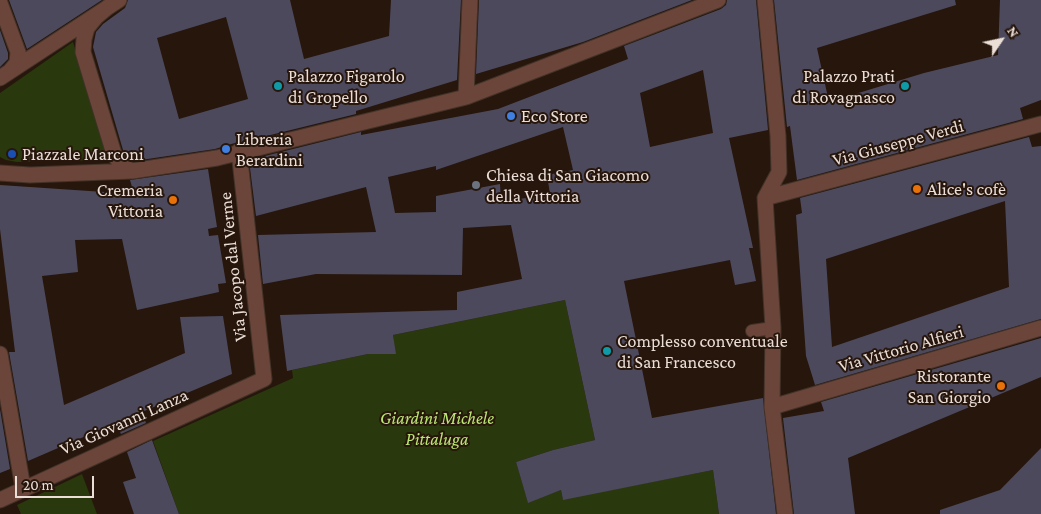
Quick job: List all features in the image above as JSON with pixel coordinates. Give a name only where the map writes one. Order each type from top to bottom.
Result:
[{"type":"street","points":[[466,97],[470,0]]},
{"type":"street","points":[[3,173],[30,175],[132,171],[217,158],[239,151],[466,97],[718,0]]},
{"type":"street","points":[[765,0],[778,136],[779,172],[765,198],[773,328],[772,407],[784,514]]},
{"type":"street","points":[[0,3],[18,49],[19,57],[15,67],[0,78]]},
{"type":"street","points":[[0,78],[114,3]]},
{"type":"street","points":[[114,3],[96,17],[87,28],[83,52],[114,154],[122,166],[132,171]]},
{"type":"street","name":"Via Giuseppe Verdi","points":[[765,198],[1041,124]]},
{"type":"street","name":"Via Jacopo dal Verme","points":[[239,151],[264,379]]},
{"type":"street","name":"Via Vittorio Alfieri","points":[[772,407],[1041,328]]},
{"type":"street","points":[[0,354],[23,488]]},
{"type":"street","name":"Via Giovanni Lanza","points":[[0,500],[264,379]]},
{"type":"lane","points":[[752,331],[773,328]]},
{"type":"green space","points":[[73,42],[109,160],[17,162],[0,157],[0,93]]},
{"type":"green space","name":"Giardini Michele Pittaluga","points":[[565,300],[595,440],[553,450],[516,462],[528,502],[561,490],[563,499],[713,470],[719,514],[179,514],[153,441],[293,378],[292,370],[368,354],[395,354],[393,335]]},
{"type":"green space","points":[[82,474],[97,514],[21,514],[17,505]]},
{"type":"building","points":[[9,0],[102,0],[27,49]]},
{"type":"building","points":[[128,0],[290,0],[304,59],[389,36],[391,0],[461,0],[457,80],[356,111],[356,114],[215,149],[134,161],[128,159],[123,150],[93,47],[96,32],[103,24],[125,8]],"holes":[[[226,17],[248,99],[179,119],[157,38]]]},
{"type":"building","points":[[479,0],[692,0],[583,42],[476,74]]},
{"type":"building","points":[[727,0],[756,0],[768,130],[729,138],[753,248],[749,248],[756,281],[735,285],[730,260],[624,281],[652,418],[763,398],[776,514],[719,514],[713,470],[563,500],[561,490],[528,503],[516,462],[553,450],[595,440],[565,300],[393,335],[396,354],[368,354],[287,371],[280,315],[457,310],[457,292],[522,279],[511,225],[463,228],[462,275],[316,274],[263,284],[258,235],[376,232],[366,187],[256,216],[249,160],[361,132],[361,135],[498,109],[628,59],[624,46],[721,9],[726,5]],"holes":[[[703,70],[713,133],[650,147],[640,93]],[[563,127],[573,170],[547,175],[550,194],[501,202],[500,184],[436,196],[436,212],[395,213],[388,177],[436,166],[436,170]]]},
{"type":"building","points":[[774,0],[955,0],[956,5],[817,48],[829,102],[924,73],[998,55],[1000,0],[1041,0],[1041,100],[1020,108],[1023,119],[797,180],[790,126],[787,127]]},
{"type":"building","points":[[0,30],[8,53],[8,59],[0,67]]},
{"type":"building","points":[[1029,137],[1032,147],[1041,146],[1041,319],[815,385],[806,356],[796,215],[802,213],[800,198]],"holes":[[[1005,201],[1009,287],[832,347],[826,259]]]},
{"type":"building","points":[[208,169],[217,227],[208,229],[209,236],[218,235],[226,283],[218,284],[219,292],[137,310],[122,239],[75,240],[78,272],[42,276],[64,405],[185,353],[180,317],[223,316],[232,374],[142,412],[146,423],[121,434],[116,423],[28,461],[9,352],[15,352],[0,229],[0,185],[134,194],[130,180]]},
{"type":"building","points":[[1041,338],[1041,377],[848,458],[855,514],[794,514],[783,418],[824,411],[821,402]]},
{"type":"building","points":[[0,409],[10,469],[0,473]]},
{"type":"building","points":[[152,440],[179,514],[134,514],[123,482],[136,478],[127,452]]},
{"type":"building","points":[[1041,448],[1041,514],[940,514],[940,510],[1000,490]]},
{"type":"place","name":"Palazzo Figarolo di Gropello","points":[[278,86]]},
{"type":"place","name":"Palazzo Prati di Rovagnasco","points":[[905,86]]},
{"type":"place","name":"Eco Store","points":[[511,116]]},
{"type":"place","name":"Libreria Berardini","points":[[226,149]]},
{"type":"place","name":"Piazzale Marconi","points":[[12,154]]},
{"type":"place","name":"Chiesa di San Giacomo della Vittoria","points":[[476,185]]},
{"type":"place","name":"Alice's cofè","points":[[917,189]]},
{"type":"place","name":"Cremeria Vittoria","points":[[173,200]]},
{"type":"place","name":"Complesso conventuale di San Francesco","points":[[607,351]]},
{"type":"place","name":"Ristorante San Giorgio","points":[[1001,386]]}]
